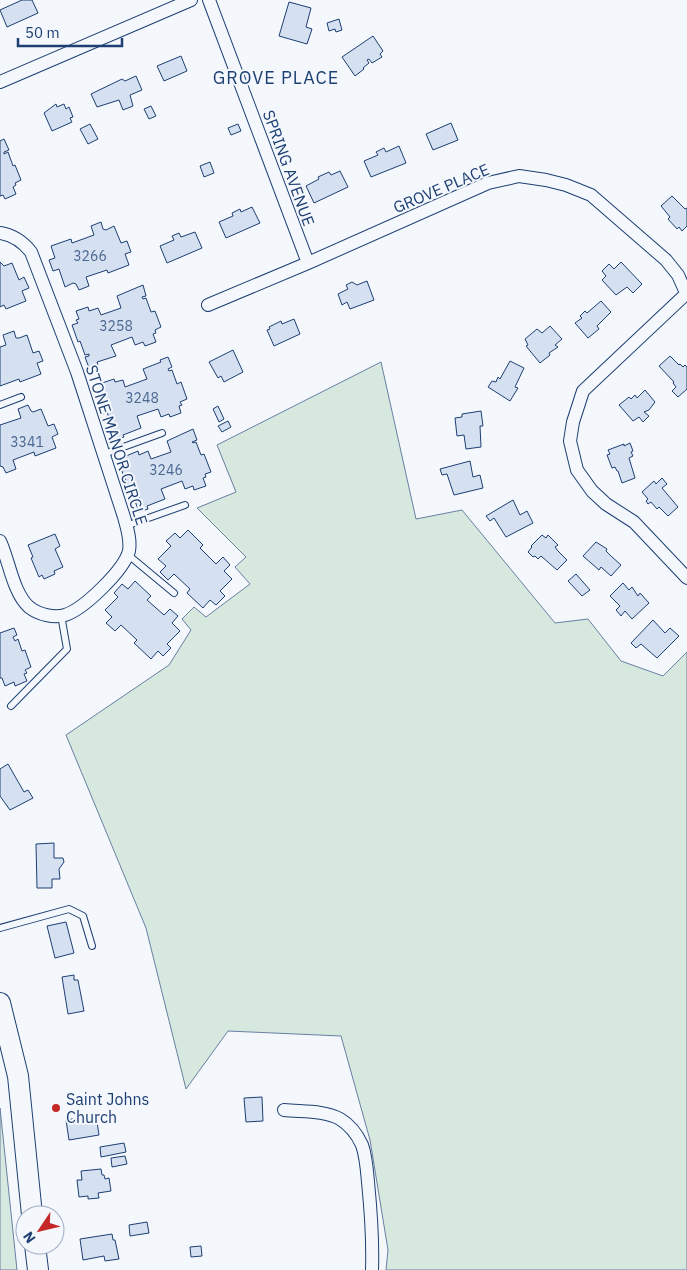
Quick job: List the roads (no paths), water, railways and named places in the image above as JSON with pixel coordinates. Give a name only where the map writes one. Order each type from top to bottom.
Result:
[{"type":"main road","points":[[0,1003],[18,1076],[31,1205]]},
{"type":"main road","points":[[36,1255],[38,1270]]},
{"type":"street","points":[[0,82],[192,0]]},
{"type":"street","name":"SPRING AVENUE","points":[[209,0],[308,264]]},
{"type":"street","name":"GROVE PLACE","points":[[208,305],[308,264],[488,183],[519,176],[566,185],[591,195],[666,260],[678,275],[687,294]]},
{"type":"street","name":"STONE MANOR CIRCLE","points":[[0,232],[15,237],[31,252],[77,372],[104,454],[129,539],[127,554]]},
{"type":"street","points":[[687,294],[583,391],[572,422],[570,441],[577,470],[592,491],[606,504],[634,522],[687,578]]},
{"type":"street","points":[[0,541],[20,595],[27,605],[41,614],[54,616],[76,610],[90,599],[114,575],[124,562],[127,554]]},
{"type":"street","points":[[284,1110],[326,1114],[338,1118],[349,1125],[357,1135],[363,1146],[368,1176],[373,1246],[372,1270]]},
{"type":"lane","points":[[0,405],[21,397]]},
{"type":"lane","points":[[104,454],[162,432]]},
{"type":"lane","points":[[126,526],[185,505]]},
{"type":"lane","points":[[127,554],[174,593]]},
{"type":"lane","points":[[11,706],[67,649],[61,615]]},
{"type":"lane","points":[[0,928],[69,909],[83,916],[92,946]]},
{"type":"place","name":"Saint Johns Church","points":[[56,1108]]},
{"type":"district","name":"GROVE PLACE","points":[[276,78]]}]
